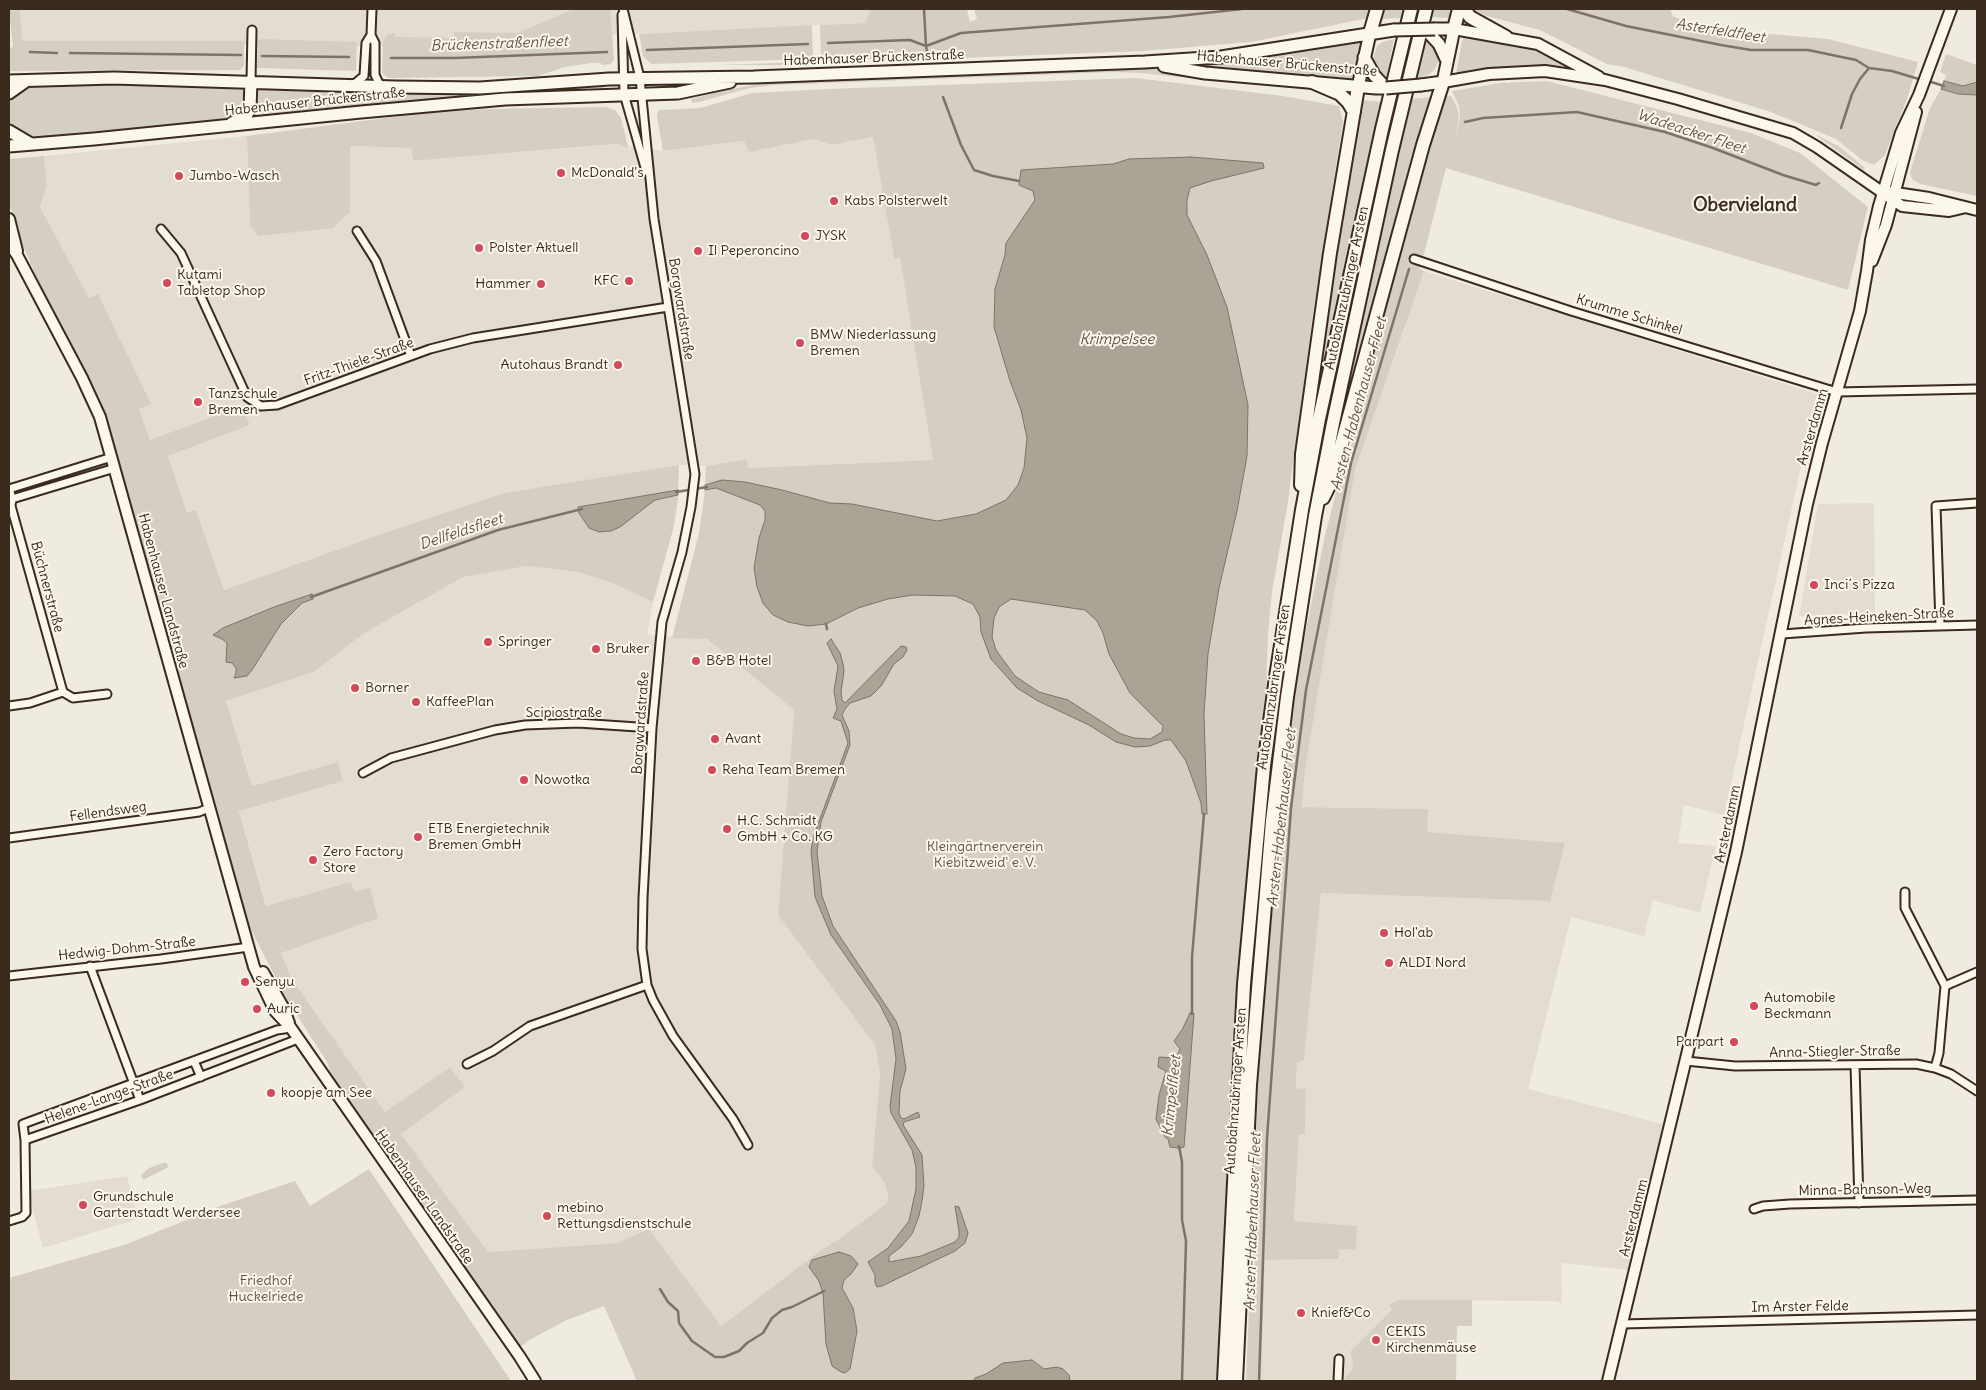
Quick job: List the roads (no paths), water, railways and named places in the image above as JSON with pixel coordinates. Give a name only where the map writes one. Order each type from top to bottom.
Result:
[{"type":"highway","points":[[1370,33],[1377,9]]},
{"type":"highway","name":"Autobahnzubringer Arsten","points":[[1224,1381],[1244,974],[1264,766],[1302,510],[1334,344],[1382,128],[1411,9]]},
{"type":"highway","name":"Autobahnzubringer Arsten","points":[[1236,1381],[1250,1085],[1272,821],[1287,697],[1315,516],[1352,332],[1392,150],[1426,9]]},
{"type":"highway","points":[[1454,29],[1459,9]]},
{"type":"highway","points":[[1464,9],[1470,17],[1506,37]]},
{"type":"highway","points":[[1306,82],[1333,88],[1345,98],[1354,112]]},
{"type":"highway","points":[[1315,516],[1331,482],[1443,82]]},
{"type":"highway","points":[[1302,510],[1302,454],[1330,253],[1358,87]]},
{"type":"main road","name":"Habenhauser Brückenstraße","points":[[9,81],[114,78],[251,81],[381,87],[480,88],[640,78],[754,77],[1145,62],[1221,57],[1394,30],[1431,31],[1454,29]]},
{"type":"main road","points":[[1443,82],[1454,29]]},
{"type":"main road","points":[[1431,31],[1440,44],[1447,61]]},
{"type":"main road","points":[[1358,87],[1370,33]]},
{"type":"main road","points":[[1364,57],[1380,85]]},
{"type":"main road","name":"Habenhauser Brückenstraße","points":[[1145,62],[1205,73],[1306,82]]},
{"type":"main road","name":"Habenhauser Brückenstraße","points":[[9,146],[94,140],[505,99],[678,93],[754,77]]},
{"type":"main road","points":[[9,93],[27,80]]},
{"type":"main road","points":[[229,126],[246,116],[250,110],[251,81]]},
{"type":"main road","name":"Habenhauser Brückenstraße","points":[[1333,88],[1421,85],[1443,82]]},
{"type":"main road","points":[[9,131],[31,144]]},
{"type":"street","points":[[372,9],[371,35],[375,44],[375,75],[381,87]]},
{"type":"street","points":[[622,9],[640,78],[641,94]]},
{"type":"street","points":[[622,9],[624,94]]},
{"type":"street","name":"Arsterdamm","points":[[1867,272],[1886,225],[1920,95],[1951,9]]},
{"type":"street","name":"Habenhauser Brückenstraße","points":[[1454,29],[1538,44],[1605,80]]},
{"type":"street","points":[[251,81],[252,30]]},
{"type":"street","points":[[353,86],[364,76],[366,43],[371,35]]},
{"type":"street","name":"Habenhauser Brückenstraße","points":[[1443,82],[1489,74],[1545,71],[1605,80],[1678,99],[1793,133],[1883,192],[1893,195],[1902,206],[1977,210]]},
{"type":"street","name":"Borgwardstraße","points":[[624,94],[652,190]]},
{"type":"street","name":"Borgwardstraße","points":[[641,94],[654,219],[694,476],[692,501],[682,552],[662,622],[652,728],[642,949],[646,985],[653,1000],[673,1036],[733,1119],[748,1145]]},
{"type":"street","name":"Arsterdamm","points":[[1608,1381],[1738,845],[1812,481],[1860,311],[1871,240],[1883,192],[1901,134],[1920,95]]},
{"type":"street","name":"Habenhauser Landstraße","points":[[9,219],[17,255]]},
{"type":"street","name":"Fritz-Thiele-Straße","points":[[161,229],[181,253],[246,397],[261,406],[277,405],[411,356],[473,338],[668,307]]},
{"type":"street","points":[[357,231],[376,261],[411,356]]},
{"type":"street","name":"Habenhauser Landstraße","points":[[9,243],[92,397],[100,417],[254,966],[276,1011],[290,1028],[520,1357],[534,1381]]},
{"type":"street","name":"Krumme Schinkel","points":[[1414,259],[1571,311],[1837,392],[1977,389]]},
{"type":"street","points":[[9,489],[112,457]]},
{"type":"street","points":[[12,499],[115,468]]},
{"type":"street","name":"Büchnerstraße","points":[[9,489],[12,499],[11,506],[63,692]]},
{"type":"street","points":[[1940,625],[1936,506],[1977,504]]},
{"type":"street","name":"Agnes-Heineken-Straße","points":[[1782,634],[1940,625],[1977,625]]},
{"type":"street","points":[[9,706],[30,703],[63,692],[73,698],[108,694]]},
{"type":"street","name":"Scipiostraße","points":[[363,774],[391,758],[495,730],[525,724],[578,723],[652,728]]},
{"type":"street","name":"Fellendsweg","points":[[9,838],[193,813],[209,808]]},
{"type":"street","points":[[1905,892],[1905,908],[1945,986],[1935,1068]]},
{"type":"street","name":"Hedwig-Dohm-Straße","points":[[9,976],[161,960],[249,947]]},
{"type":"street","points":[[90,966],[140,1100]]},
{"type":"street","points":[[1945,986],[1977,972]]},
{"type":"street","points":[[467,1064],[494,1051],[530,1026],[646,985]]},
{"type":"street","name":"Helene-Lange-Straße","points":[[290,1028],[277,1030],[23,1124],[25,1140],[140,1100],[298,1040]]},
{"type":"street","points":[[194,1061],[201,1077]]},
{"type":"street","name":"Anna-Stiegler-Straße","points":[[1686,1061],[1735,1066],[1916,1064],[1951,1074],[1977,1091]]},
{"type":"street","points":[[1855,1065],[1859,1202]]},
{"type":"street","points":[[9,1221],[22,1217],[26,1213],[25,1140]]},
{"type":"street","name":"Minna-Bahnson-Weg","points":[[1754,1209],[1762,1206],[1859,1202],[1977,1200]]},
{"type":"street","name":"Im Arster Felde","points":[[1622,1324],[1977,1315]]},
{"type":"street","points":[[1338,1381],[1339,1359]]},
{"type":"water","points":[[1944,81],[1963,86],[1977,82],[1977,95],[1958,94],[1941,89]]},
{"type":"water","name":"Krimpelsee","points":[[1191,157],[1263,163],[1264,168],[1190,188],[1187,200],[1187,215],[1207,255],[1227,307],[1248,405],[1247,456],[1237,511],[1219,588],[1208,654],[1204,714],[1207,814],[1202,814],[1201,803],[1186,761],[1171,740],[1165,740],[1150,746],[1135,747],[1116,742],[1089,725],[1038,701],[1017,688],[991,659],[981,632],[980,617],[973,604],[955,596],[913,595],[888,599],[858,608],[826,624],[808,626],[788,622],[773,615],[763,603],[757,587],[754,568],[759,538],[765,520],[765,511],[760,505],[716,488],[705,490],[705,485],[722,480],[745,482],[830,503],[852,504],[937,521],[976,514],[1006,500],[1018,485],[1024,468],[1027,438],[1021,410],[994,327],[995,289],[1005,255],[1006,243],[1035,200],[1033,191],[1019,185],[1021,170],[1113,164],[1129,159]],"holes":[[[1011,599],[1085,610],[1097,621],[1103,633],[1109,654],[1130,693],[1163,726],[1162,732],[1150,739],[1134,738],[1121,734],[1068,700],[1039,692],[1015,676],[996,650],[992,637],[994,618],[999,607]]]},
{"type":"water","points":[[678,490],[678,495],[655,500],[620,527],[611,531],[599,532],[589,528],[579,513],[578,507]]},
{"type":"water","points":[[312,594],[313,599],[302,603],[281,624],[247,676],[234,678],[236,668],[232,663],[226,662],[227,643],[213,635],[223,628]]},
{"type":"water","points":[[831,639],[840,653],[843,664],[841,692],[842,700],[845,703],[901,646],[906,647],[907,650],[903,657],[894,664],[881,686],[871,696],[850,703],[842,715],[849,731],[850,745],[821,822],[817,852],[822,896],[833,926],[896,1021],[900,1032],[906,1069],[900,1091],[899,1113],[901,1118],[904,1119],[918,1112],[920,1117],[904,1122],[903,1125],[922,1155],[924,1186],[919,1216],[912,1234],[901,1247],[889,1256],[889,1262],[921,1256],[955,1242],[959,1237],[959,1231],[955,1206],[959,1207],[968,1233],[965,1243],[955,1251],[877,1287],[875,1275],[868,1262],[888,1248],[909,1221],[916,1189],[916,1167],[912,1150],[891,1113],[890,1106],[896,1059],[892,1029],[880,1005],[831,935],[815,897],[811,850],[814,835],[848,743],[841,721],[833,718],[837,709],[834,691],[838,666],[827,643]]},
{"type":"water","name":"Krimpelfleet","points":[[1190,1013],[1194,1013],[1184,1147],[1178,1148],[1170,1147],[1168,1139],[1165,1137],[1156,1119],[1159,1095],[1166,1071],[1158,1067],[1159,1057],[1176,1058],[1180,1049],[1174,1041]]},
{"type":"water","points":[[839,1252],[851,1256],[858,1264],[844,1280],[842,1288],[853,1308],[857,1331],[850,1369],[845,1373],[832,1366],[826,1344],[823,1293],[819,1281],[809,1267],[812,1260]]},
{"type":"water","points":[[1032,1360],[1044,1369],[1057,1367],[1063,1369],[1069,1375],[1070,1381],[973,1381],[975,1378],[986,1374],[1003,1363]]},
{"type":"waterway","points":[[924,9],[928,57]]},
{"type":"waterway","points":[[926,46],[961,33],[1169,17],[1242,9]]},
{"type":"waterway","name":"Asterfeldfleet","points":[[1567,9],[1626,26],[1721,45],[1751,50],[1808,50],[1856,60],[1869,68],[1892,71],[1922,80]]},
{"type":"waterway","name":"Brückenstraßenfleet","points":[[828,43],[910,40],[926,46]]},
{"type":"waterway","name":"Brückenstraßenfleet","points":[[647,50],[808,44]]},
{"type":"waterway","name":"Brückenstraßenfleet","points":[[30,52],[57,53]]},
{"type":"waterway","name":"Brückenstraßenfleet","points":[[391,58],[455,58],[607,52]]},
{"type":"waterway","name":"Brückenstraßenfleet","points":[[70,53],[241,55]]},
{"type":"waterway","name":"Brückenstraßenfleet","points":[[262,56],[349,57]]},
{"type":"waterway","name":"Wadeacker Fleet","points":[[1841,128],[1852,94],[1860,79],[1869,68]]},
{"type":"waterway","name":"Wadeacker Fleet","points":[[1928,81],[1944,86]]},
{"type":"waterway","points":[[943,97],[961,145],[974,170],[1019,181]]},
{"type":"waterway","name":"Wadeacker Fleet","points":[[1465,122],[1483,118],[1577,112],[1665,132],[1783,175],[1816,185],[1819,183]]},
{"type":"waterway","name":"Arsten-Habenhauser Fleet","points":[[1259,1381],[1267,1138],[1291,808],[1306,690],[1351,463],[1409,269]]},
{"type":"waterway","name":"Dellfeldsfleet","points":[[676,492],[707,487]]},
{"type":"waterway","name":"Dellfeldsfleet","points":[[311,597],[498,530],[582,509]]},
{"type":"waterway","points":[[826,624],[827,629]]},
{"type":"waterway","name":"Krimpelfleet","points":[[1192,1014],[1192,957],[1204,814]]},
{"type":"waterway","name":"Krimpelfleet","points":[[1179,1146],[1182,1162],[1182,1220],[1186,1241],[1182,1381]]},
{"type":"waterway","points":[[660,1289],[668,1302],[678,1311],[679,1323],[692,1341],[715,1357],[724,1357],[739,1351],[747,1343],[763,1333],[772,1318],[782,1310],[824,1291]]},
{"type":"place","name":"McDonald's","points":[[561,173]]},
{"type":"place","name":"Jumbo-Wasch","points":[[179,176]]},
{"type":"place","name":"Kabs Polsterwelt","points":[[834,201]]},
{"type":"place","name":"JYSK","points":[[805,236]]},
{"type":"place","name":"Polster Aktuell","points":[[479,248]]},
{"type":"place","name":"Il Peperoncino","points":[[698,251]]},
{"type":"place","name":"KFC","points":[[629,281]]},
{"type":"place","name":"Kutami Tabletop Shop","points":[[167,283]]},
{"type":"place","name":"Hammer","points":[[541,284]]},
{"type":"place","name":"BMW Niederlassung Bremen","points":[[800,343]]},
{"type":"place","name":"Autohaus Brandt","points":[[618,365]]},
{"type":"place","name":"Tanzschule Bremen","points":[[198,402]]},
{"type":"place","name":"Inci´s Pizza","points":[[1814,585]]},
{"type":"place","name":"Springer","points":[[488,642]]},
{"type":"place","name":"Bruker","points":[[596,649]]},
{"type":"place","name":"B&B Hotel","points":[[696,661]]},
{"type":"place","name":"Borner","points":[[355,688]]},
{"type":"place","name":"KaffeePlan","points":[[416,702]]},
{"type":"place","name":"Avant","points":[[715,739]]},
{"type":"place","name":"Reha Team Bremen","points":[[712,770]]},
{"type":"place","name":"Nowotka","points":[[524,780]]},
{"type":"place","name":"H.C. Schmidt GmbH + Co. KG","points":[[727,829]]},
{"type":"place","name":"ETB Energietechnik Bremen GmbH","points":[[418,837]]},
{"type":"place","name":"Zero Factory Store","points":[[313,860]]},
{"type":"place","name":"Hol'ab","points":[[1384,933]]},
{"type":"place","name":"ALDI Nord","points":[[1389,963]]},
{"type":"place","name":"Senyu","points":[[245,982]]},
{"type":"place","name":"Automobile Beckmann","points":[[1754,1006]]},
{"type":"place","name":"Auric","points":[[257,1009]]},
{"type":"place","name":"Parpart","points":[[1734,1042]]},
{"type":"place","name":"koopje am See","points":[[271,1093]]},
{"type":"place","name":"Grundschule Gartenstadt Werdersee","points":[[83,1205]]},
{"type":"place","name":"mebino Rettungsdienstschule","points":[[547,1216]]},
{"type":"place","name":"Knief&Co","points":[[1301,1313]]},
{"type":"place","name":"CEKIS Kirchenmäuse","points":[[1376,1340]]},
{"type":"district","name":"Obervieland","points":[[1745,206]]},
{"type":"park label","name":"Kleingärtnerverein Kiebitzweid' e. V.","points":[[985,856]]},
{"type":"park label","name":"Friedhof Huckelriede","points":[[266,1289]]}]
